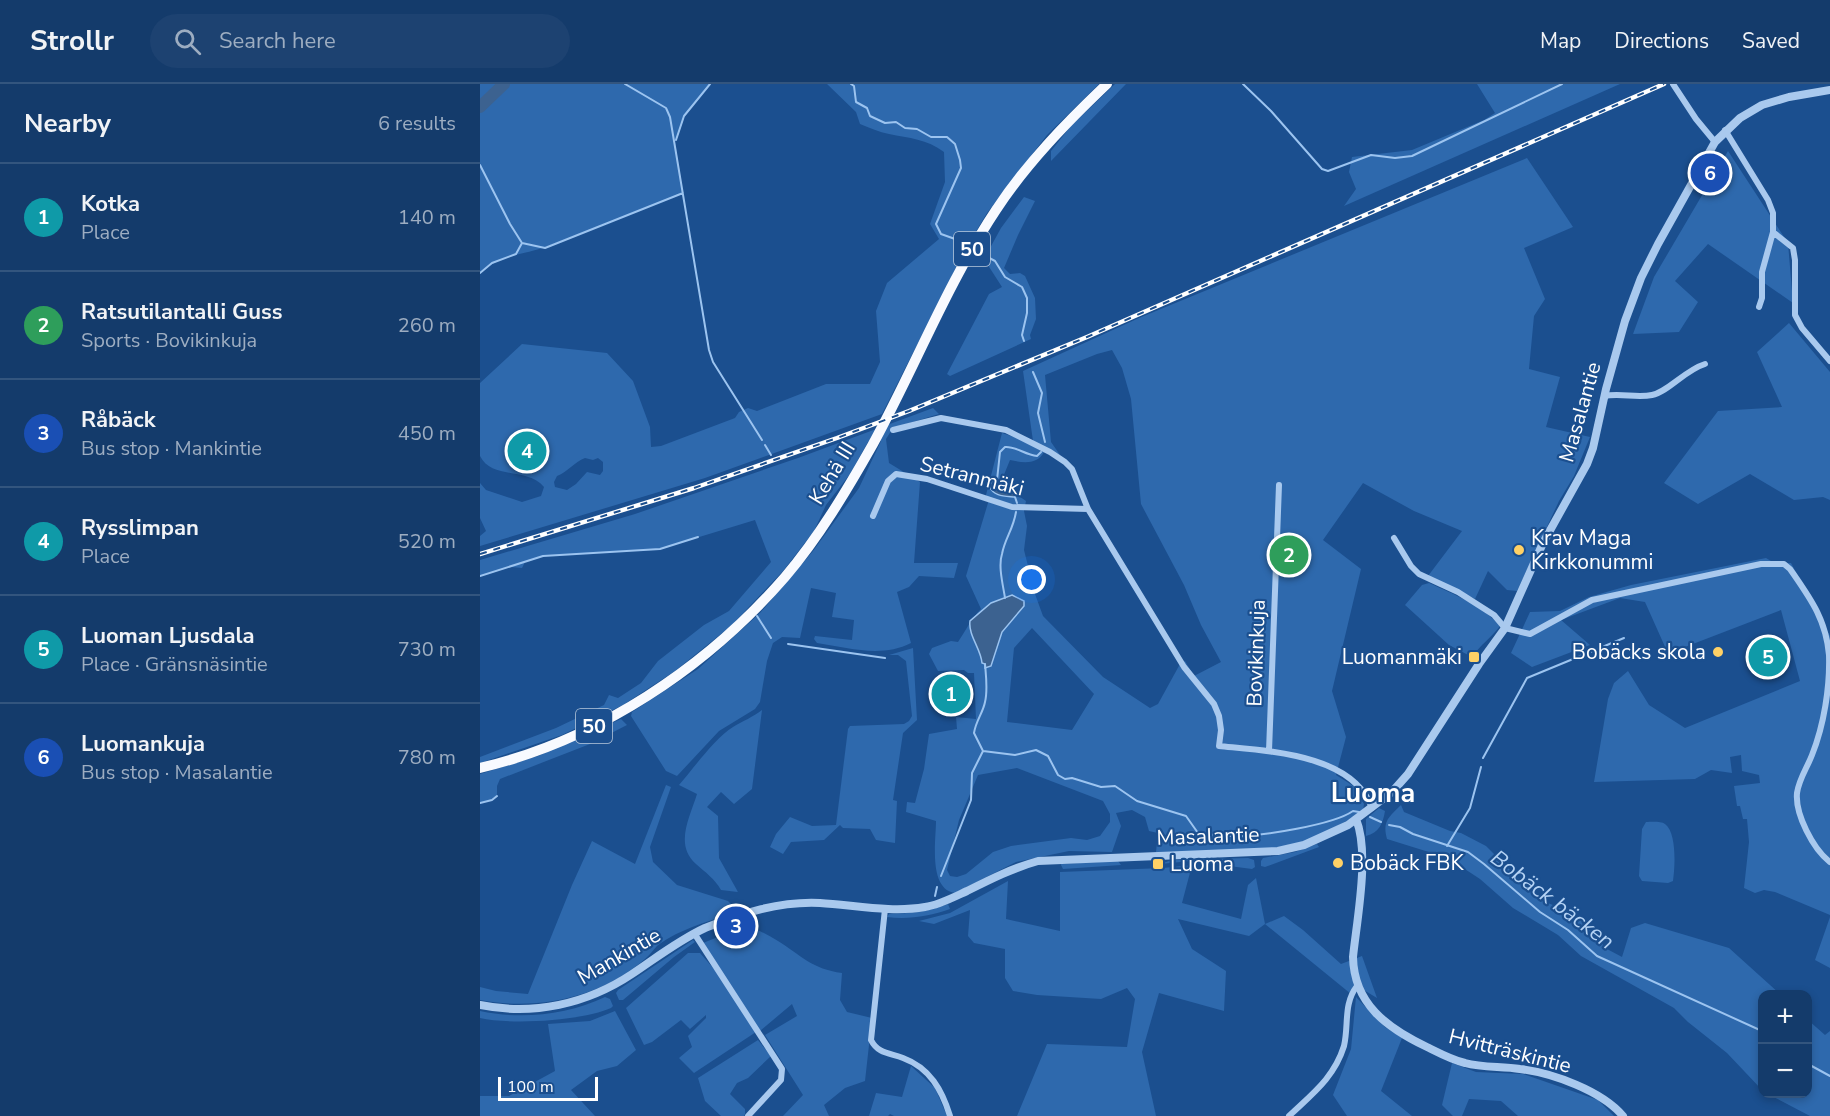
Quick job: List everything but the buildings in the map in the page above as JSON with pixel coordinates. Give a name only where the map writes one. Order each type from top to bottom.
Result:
[{"type":"highway","name":"Kehä III","points":[[480,768],[520,756],[599,724],[669,681],[715,646],[763,601],[810,546],[838,504],[872,445],[955,281],[997,208],[1040,152],[1107,84]]},
{"type":"street","points":[[1673,84],[1696,119],[1715,142]]},
{"type":"street","name":"Masalantie","points":[[735,917],[771,906],[789,904],[818,903],[885,909],[926,907],[951,898],[1018,866],[1038,861],[1278,851],[1328,835],[1372,808],[1392,792],[1408,774],[1505,628],[1543,543],[1587,464],[1625,321],[1641,278],[1715,142],[1740,117],[1762,105],[1789,97],[1830,90]]},
{"type":"street","points":[[1725,130],[1768,200],[1773,213],[1773,232],[1761,272],[1762,298],[1759,307]]},
{"type":"street","points":[[1773,232],[1792,248],[1795,260],[1796,315],[1802,328],[1830,361]]},
{"type":"street","points":[[1604,396],[1651,395],[1661,392],[1694,367],[1705,364]]},
{"type":"street","points":[[893,430],[941,418],[1006,430],[1065,462],[1072,469],[1088,509],[1184,667],[1214,704],[1221,730],[1219,746],[1269,751],[1323,764],[1340,772],[1360,786],[1372,808]]},
{"type":"street","name":"Setranmäki","points":[[873,516],[888,481],[896,474],[927,479],[1012,507],[1088,509]]},
{"type":"street","name":"Bovikinkuja","points":[[1269,751],[1279,485]]},
{"type":"street","points":[[1394,538],[1411,566],[1419,574],[1458,592],[1494,615],[1505,628],[1530,634],[1592,600],[1761,564],[1784,564],[1790,568],[1818,610],[1826,635],[1829,656],[1829,677],[1823,716],[1813,754],[1799,783],[1797,803],[1798,812],[1810,837],[1821,854],[1830,862]]},
{"type":"street","name":"Hvitträskintie","points":[[1356,819],[1361,831],[1363,857],[1353,973],[1357,986],[1375,1013],[1407,1038],[1465,1063],[1539,1072],[1587,1089],[1615,1106],[1623,1116]]},
{"type":"street","points":[[885,909],[871,1040],[874,1047],[881,1052],[904,1058],[923,1068],[934,1080],[950,1116]]},
{"type":"street","name":"Mankintie","points":[[480,1005],[527,1009],[557,1006],[585,998],[622,980],[694,933],[735,917]]},
{"type":"street","points":[[694,933],[782,1069],[781,1080],[748,1116]]},
{"type":"street","points":[[1289,1116],[1330,1077],[1344,1044],[1348,1004],[1357,986]]},
{"type":"shaded area","points":[[480,84],[710,84],[684,116],[675,142],[683,193],[548,246],[505,258],[480,273]]},
{"type":"shaded area","points":[[827,84],[1099,84],[1047,135],[987,213],[965,250],[882,414],[705,478],[480,546],[480,536],[486,531],[480,518],[480,483],[486,490],[522,502],[541,496],[544,487],[529,477],[493,468],[480,456],[480,383],[522,344],[607,353],[633,381],[650,427],[651,447],[661,446],[735,418],[739,412],[748,408],[757,411],[826,384],[870,384],[880,362],[876,311],[887,283],[939,239],[930,224],[945,182],[944,152],[924,142],[874,130],[860,124],[856,112]],"holes":[[[585,458],[593,460],[598,458],[603,462],[603,471],[600,475],[587,472],[567,490],[555,487],[554,482],[557,476]]]},
{"type":"shaded area","points":[[1115,84],[1126,84],[1051,161],[1051,151],[1071,126]]},
{"type":"shaded area","points":[[1477,84],[1620,84],[1344,206],[1356,189],[1349,172],[1352,157],[1412,150],[1484,120],[1495,113]]},
{"type":"shaded area","points":[[1728,151],[1788,243],[1793,303],[1708,244],[1675,281],[1698,302],[1679,332],[1633,334],[1654,277]]},
{"type":"shaded area","points":[[1527,158],[1573,227],[1524,248],[1545,299],[1534,316],[1529,369],[1560,377],[1546,427],[1590,437],[1574,476],[1559,501],[1517,591],[1507,590],[1488,571],[1475,599],[1428,576],[1462,531],[1414,511],[1363,483],[1323,540],[1361,569],[1332,691],[1346,737],[1336,775],[1355,787],[1364,804],[1363,811],[1333,829],[1300,843],[1262,850],[1217,852],[1156,852],[1158,833],[1149,831],[1145,817],[1132,810],[1116,813],[1121,826],[1112,852],[1069,851],[1016,862],[955,893],[946,890],[937,874],[936,821],[906,812],[907,802],[915,803],[924,769],[929,734],[957,729],[956,717],[976,719],[974,673],[964,670],[938,671],[929,654],[932,648],[951,641],[958,642],[981,609],[966,576],[988,503],[986,495],[1002,433],[1044,452],[1034,461],[1010,460],[1001,482],[993,480],[1015,497],[1016,494],[1026,501],[1024,511],[1027,526],[1024,550],[1043,616],[1103,677],[1150,708],[1158,704],[1180,664],[1185,661],[1194,676],[1221,662],[1141,504],[1131,399],[1122,368],[1112,350],[1045,375],[1051,442],[1060,455],[1033,441],[1023,371],[1139,318]],"holes":[[[1032,628],[1094,694],[1072,730],[1007,722],[1014,648]],[[1017,768],[1103,801],[1110,814],[1110,822],[1100,836],[1087,840],[1071,838],[1011,846],[993,852],[966,874],[957,877],[950,876],[947,870],[959,820],[978,775]]]},
{"type":"shaded area","points":[[1024,197],[1035,201],[1004,268],[1010,274],[1020,273],[1025,276],[1035,298],[1036,319],[1030,335],[1031,339],[950,376],[947,374],[989,294],[1002,287],[984,259],[1001,228]]},
{"type":"shaded area","points":[[1789,323],[1830,372],[1830,500],[1823,497],[1794,500],[1750,474],[1698,504],[1664,483],[1718,411],[1782,407],[1757,352]]},
{"type":"shaded area","points":[[933,408],[939,414],[893,428],[886,439],[889,463],[920,482],[914,563],[958,563],[954,578],[919,576],[909,587],[897,592],[911,643],[900,648],[877,651],[817,643],[815,636],[852,640],[854,620],[832,617],[836,593],[811,588],[800,638],[782,637],[773,643],[767,661],[760,702],[755,709],[719,731],[677,776],[666,771],[631,716],[632,712],[698,669],[760,613],[813,551],[859,488],[881,441],[868,442],[850,474],[826,505],[814,531],[783,571],[732,625],[675,671],[623,705],[562,735],[480,763],[480,757],[556,728],[604,705],[609,695],[618,698],[641,683],[658,661],[704,625],[729,611],[771,562],[755,520],[660,549],[543,556],[525,562],[522,568],[511,567],[480,576],[480,560],[635,514],[798,458]]},
{"type":"shaded area","points":[[993,480],[1001,482],[1004,488],[1016,494],[1015,497],[1000,495],[991,490],[989,486]]},
{"type":"shaded area","points":[[1766,558],[1776,564],[1791,563],[1830,636],[1830,915],[1775,892],[1764,890],[1755,893],[1744,888],[1749,842],[1747,819],[1743,819],[1740,806],[1737,806],[1734,786],[1760,783],[1759,775],[1742,771],[1741,755],[1730,757],[1732,773],[1711,770],[1695,779],[1594,782],[1608,699],[1614,683],[1628,671],[1649,705],[1685,728],[1800,681],[1781,610],[1672,652],[1666,649],[1645,602],[1620,598],[1561,620],[1590,645],[1532,667],[1511,653],[1530,612],[1560,611],[1589,597],[1631,585]]},
{"type":"shaded area","points":[[1429,583],[1476,606],[1500,626],[1472,657],[1449,645],[1405,605],[1422,585]]},
{"type":"shaded area","points":[[1012,595],[1024,601],[1024,606],[1002,632],[991,666],[985,668],[971,632],[970,621],[991,603]]},
{"type":"shaded area","points":[[913,648],[917,720],[903,733],[893,800],[897,801],[895,843],[876,840],[870,829],[843,828],[840,825],[824,840],[791,842],[783,854],[770,847],[776,834],[790,817],[812,826],[836,825],[848,729],[850,726],[904,724],[909,721],[912,716],[906,661],[898,655],[889,655]]},
{"type":"shaded area","points":[[762,710],[752,789],[734,804],[721,792],[707,807],[718,816],[719,858],[738,892],[721,890],[689,856],[685,840],[686,830],[697,794],[679,785],[719,738]]},
{"type":"shaded area","points":[[621,719],[627,725],[590,744],[500,779],[497,796],[480,803],[480,774],[538,756]]},
{"type":"shaded area","points":[[666,785],[671,787],[650,847],[653,862],[677,885],[728,901],[738,911],[676,934],[657,946],[627,972],[588,992],[567,998],[524,1004],[480,1000],[480,987],[528,994],[592,841],[635,864]]},
{"type":"shaded area","points":[[1401,805],[1404,812],[1450,831],[1461,833],[1486,846],[1528,888],[1548,903],[1586,921],[1595,936],[1607,949],[1622,957],[1631,928],[1645,923],[1729,948],[1776,990],[1758,990],[1758,1086],[1727,1053],[1674,1008],[1581,956],[1558,935],[1513,908],[1480,879],[1448,858],[1387,839],[1385,828],[1390,816]]},
{"type":"shaded area","points":[[1379,808],[1385,811],[1382,823],[1374,833],[1366,836],[1366,819]]},
{"type":"shaded area","points":[[1646,822],[1661,822],[1669,828],[1674,851],[1673,881],[1668,883],[1642,881],[1639,876],[1642,829]]},
{"type":"shaded area","points":[[1317,844],[1319,847],[1265,867],[1261,866],[1263,858],[1295,852]]},
{"type":"shaded area","points":[[1248,858],[1254,860],[1255,867],[1252,869],[1191,861],[1160,864],[1172,860]]},
{"type":"shaded area","points":[[1118,861],[1121,865],[1063,869],[1061,865],[1061,864]]},
{"type":"shaded area","points":[[1192,865],[1182,903],[1241,919],[1248,885],[1256,878],[1265,924],[1249,936],[1178,919],[1192,949],[1226,971],[1224,1011],[1159,993],[1142,1052],[1156,1116],[1017,1116],[1047,1044],[1127,1047],[1135,999],[1127,988],[1101,999],[1037,995],[1013,991],[1005,978],[1005,949],[974,943],[968,936],[970,910],[934,924],[919,921],[950,913],[1008,881],[1006,919],[1060,931],[1060,872]]},
{"type":"shaded area","points":[[948,904],[950,909],[927,915],[911,918],[887,917],[889,914],[912,913]]},
{"type":"shaded area","points":[[1284,916],[1341,964],[1362,956],[1377,998],[1357,986],[1351,994],[1265,924]]},
{"type":"shaded area","points":[[1830,917],[1830,968],[1815,960]]},
{"type":"shaded area","points":[[748,925],[815,965],[842,973],[840,1000],[847,1012],[872,1018],[865,1081],[845,1088],[824,1105],[829,1116],[783,1116],[803,1095],[765,1035],[797,1016],[792,1004],[760,1031],[703,943]]},
{"type":"shaded area","points":[[693,940],[695,942],[623,1000],[619,1000],[616,993],[618,990]]},
{"type":"shaded area","points":[[688,953],[700,953],[715,970],[756,1032],[694,1073],[679,1058],[692,1047],[688,1036],[706,1018],[706,1015],[690,1029],[681,1020],[652,1042],[644,1045],[626,1008]]},
{"type":"shaded area","points":[[605,997],[610,999],[613,1006],[611,1008],[583,1016],[527,1021],[480,1018],[480,1011],[511,1015],[560,1012]]},
{"type":"shaded area","points":[[1356,997],[1385,1027],[1402,1038],[1381,1091],[1412,1116],[1347,1116],[1333,1095],[1351,1049]]},
{"type":"shaded area","points":[[615,1011],[636,1050],[617,1066],[597,1071],[571,1090],[595,1116],[480,1116],[480,1096],[509,1096],[555,1071],[548,1024],[590,1021]]},
{"type":"shaded area","points":[[1812,1024],[1825,1035],[1830,1031],[1830,1116],[1810,1116],[1776,1098],[1812,1098]]},
{"type":"shaded area","points":[[758,1040],[771,1056],[748,1078],[737,1083],[730,1094],[745,1109],[745,1114],[744,1116],[721,1116],[705,1101],[698,1078]]},
{"type":"shaded area","points":[[1452,1063],[1476,1072],[1523,1074],[1598,1100],[1614,1116],[1518,1116],[1501,1101],[1469,1099],[1462,1116],[1453,1116],[1442,1105]]},
{"type":"shaded area","points":[[911,1066],[935,1088],[947,1116],[894,1116],[890,1114],[888,1116],[869,1116],[876,1093],[902,1097]]},
{"type":"waterway","points":[[480,107],[504,84]]},
{"type":"waterway","points":[[625,84],[666,108],[670,117],[709,350],[713,362],[762,440]]},
{"type":"waterway","points":[[676,140],[684,116],[710,84]]},
{"type":"waterway","points":[[851,84],[854,86],[856,102],[867,108],[870,116],[885,123],[896,122],[905,128],[917,129],[931,137],[947,137],[955,144],[961,168],[936,224],[941,234],[955,239]]},
{"type":"waterway","points":[[1243,84],[1271,111],[1322,169],[1328,171],[1371,155],[1395,158],[1412,156],[1562,84]]},
{"type":"waterway","points":[[480,165],[522,243],[516,254],[492,263],[480,273]]},
{"type":"waterway","points":[[522,243],[545,248],[683,193]]},
{"type":"waterway","points":[[982,254],[995,261],[1005,277],[1022,287],[1027,298],[1027,313],[1022,335],[1024,341]]},
{"type":"waterway","points":[[1033,372],[1042,393],[1038,413],[1045,442]]},
{"type":"waterway","points":[[765,445],[771,455]]},
{"type":"waterway","points":[[997,480],[1000,452],[1005,447],[1037,456],[1041,452]]},
{"type":"waterway","points":[[1015,497],[1017,503]]},
{"type":"waterway","points":[[1005,598],[1000,564],[1003,548],[1016,512]]},
{"type":"waterway","points":[[480,576],[543,556],[660,549],[698,537]]},
{"type":"waterway","points":[[757,616],[771,638]]},
{"type":"waterway","points":[[1483,758],[1527,678],[1624,638]]},
{"type":"waterway","points":[[788,644],[885,658]]},
{"type":"waterway","points":[[985,664],[986,697],[974,733],[983,751],[1015,755],[1036,750],[1048,756],[1058,775],[1065,779],[1072,778],[1101,787],[1115,786],[1137,801],[1186,816],[1198,833],[1236,836],[1262,834],[1297,829],[1330,821],[1353,811],[1359,812]]},
{"type":"waterway","points":[[941,876],[971,800],[972,773],[983,751]]},
{"type":"waterway","points":[[1447,846],[1470,808],[1481,767]]},
{"type":"waterway","points":[[480,803],[497,796]]},
{"type":"waterway","name":"Bobäck bäcken","points":[[1370,817],[1381,822]]},
{"type":"waterway","name":"Bobäck bäcken","points":[[1389,825],[1468,852],[1540,912],[1568,930],[1597,956],[1758,1029]]},
{"type":"waterway","points":[[935,896],[937,887]]},
{"type":"waterway","name":"Bobäck bäcken","points":[[1812,1066],[1830,1076]]},
{"type":"railway","points":[[480,554],[694,488],[909,411],[1087,337],[1664,84]]},
{"type":"place","name":"Luomankuja","points":[[1710,173]]},
{"type":"place","name":"Rysslimpan","points":[[527,451]]},
{"type":"place","name":"Krav Maga Kirkkonummi","points":[[1519,550]]},
{"type":"place","name":"Ratsutilantalli Guss","points":[[1289,555]]},
{"type":"place","name":"Bobäcks skola","points":[[1718,652]]},
{"type":"place","name":"Luomanmäki","points":[[1474,657]]},
{"type":"place","name":"Luoman Ljusdala","points":[[1768,657]]},
{"type":"place","name":"Kotka","points":[[951,694]]},
{"type":"place","name":"Bobäck FBK","points":[[1338,863]]},
{"type":"place","name":"Luoma","points":[[1158,864]]},
{"type":"place","name":"Råbäck","points":[[736,926]]},
{"type":"district","name":"Luoma","points":[[1373,793]]}]
